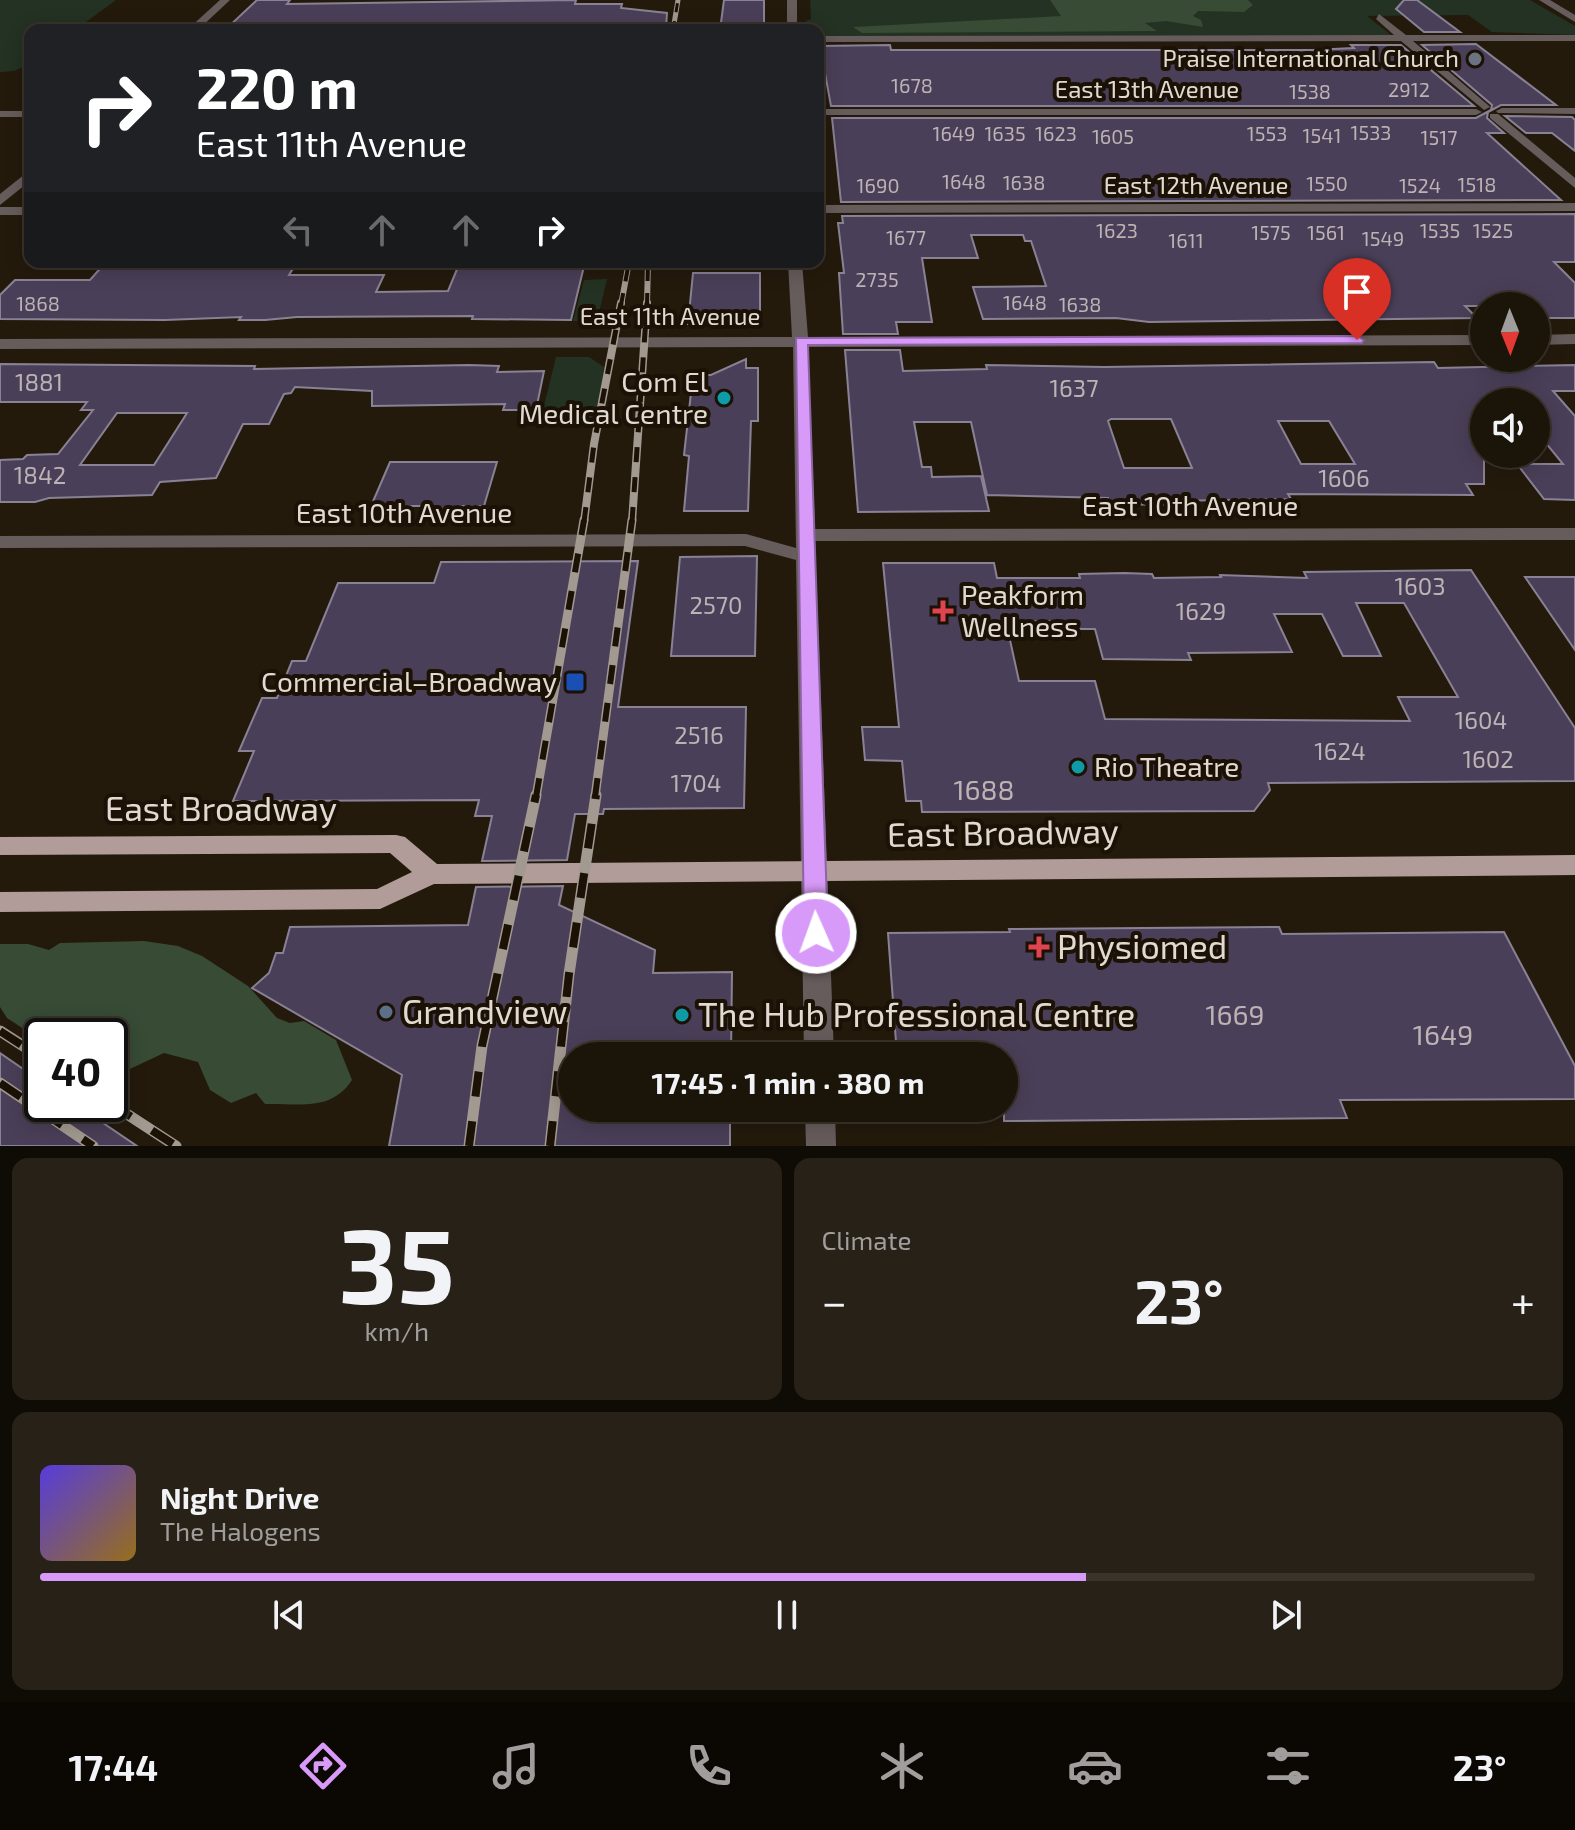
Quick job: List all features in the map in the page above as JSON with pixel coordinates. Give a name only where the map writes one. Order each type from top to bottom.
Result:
[{"type":"main road","name":"East Broadway","points":[[10,846],[396,844],[431,874]]},
{"type":"main road","name":"East Broadway","points":[[0,902],[380,899],[431,874],[1575,865]]},
{"type":"street","points":[[199,24],[225,0]]},
{"type":"street","points":[[792,0],[792,24]]},
{"type":"street","points":[[1544,0],[1575,19]]},
{"type":"street","points":[[1379,17],[1575,184]]},
{"type":"street","points":[[824,39],[1575,38]]},
{"type":"street","name":"East 13th Avenue","points":[[824,112],[1575,111]]},
{"type":"street","points":[[0,114],[24,114]]},
{"type":"street","points":[[0,201],[24,179]]},
{"type":"street","name":"East 12th Avenue","points":[[824,209],[1575,207]]},
{"type":"street","points":[[0,211],[24,211]]},
{"type":"street","points":[[795,268],[801,341],[819,1042]]},
{"type":"street","points":[[1550,340],[1575,339]]},
{"type":"street","name":"East 11th Avenue","points":[[0,344],[1470,340]]},
{"type":"street","name":"East 10th Avenue","points":[[0,542],[746,540],[806,546],[1005,534],[1575,534]]},
{"type":"street","points":[[820,1122],[821,1146]]},
{"type":"green space","points":[[0,0],[116,0],[83,24],[24,24],[24,67],[0,72]]},
{"type":"green space","points":[[810,0],[1530,0],[1575,26],[1575,35],[1492,32],[1468,15],[1367,16],[1391,35],[824,37],[824,24],[806,24],[811,19]]},
{"type":"green space","points":[[1050,0],[1248,0],[1253,5],[1244,12],[1198,11],[1193,16],[1201,20],[1203,27],[1166,21],[1145,23],[1157,31],[862,33],[853,27],[1061,16]]},
{"type":"green space","points":[[607,279],[597,321],[573,321],[584,280]]},
{"type":"green space","points":[[556,357],[589,357],[604,367],[597,414],[584,422],[540,422]]},
{"type":"green space","points":[[144,941],[178,946],[202,956],[248,986],[277,1018],[290,1023],[304,1021],[336,1040],[352,1080],[334,1097],[314,1104],[265,1104],[256,1093],[231,1103],[210,1090],[198,1062],[164,1053],[128,1070],[128,1018],[24,1018],[24,1029],[7,1018],[0,1007],[0,944],[28,944],[49,950],[60,943]]},
{"type":"building","points":[[257,0],[290,0],[287,4],[576,0],[575,4],[622,4],[621,8],[667,13],[666,24],[231,24]]},
{"type":"building","points":[[724,0],[764,0],[764,24],[721,24]]},
{"type":"building","points":[[1404,0],[1417,0],[1460,32],[1424,32],[1396,9]]},
{"type":"building","points":[[1476,44],[1556,105],[1501,105],[1488,112],[1487,118],[1504,133],[1487,133],[1561,200],[841,202],[832,118],[1476,118],[1491,110],[1492,105],[1422,45]]},
{"type":"building","points":[[890,45],[891,50],[1312,50],[1354,48],[1351,45],[1401,45],[1474,106],[831,106],[824,68],[824,46]]},
{"type":"building","points":[[1505,116],[1572,117],[1575,120],[1575,151],[1552,133],[1526,133]]},
{"type":"building","points":[[1575,214],[1575,262],[1554,262],[1575,283],[1575,318],[1550,318],[1550,292],[1470,292],[1470,306],[1465,306],[1470,311],[1470,318],[1149,322],[1116,318],[983,319],[973,287],[1046,286],[1031,241],[1025,241],[1023,235],[971,235],[978,258],[922,258],[932,322],[896,322],[898,334],[843,334],[839,273],[844,273],[838,223],[843,223],[842,216]]},
{"type":"building","points":[[101,268],[293,268],[289,275],[384,275],[376,292],[448,291],[458,268],[584,268],[571,320],[472,319],[473,316],[265,320],[239,320],[241,317],[0,319],[0,295],[15,280],[90,280]]},
{"type":"building","points":[[693,273],[760,273],[760,324],[688,324]]},
{"type":"building","points":[[845,350],[900,350],[903,371],[987,369],[986,365],[1104,367],[1434,362],[1438,368],[1470,367],[1470,372],[1550,372],[1550,366],[1575,365],[1575,391],[1553,391],[1575,416],[1575,500],[1544,499],[1520,468],[1550,468],[1550,464],[1563,464],[1550,448],[1550,388],[1470,388],[1470,468],[1484,468],[1484,484],[1466,484],[1473,495],[1288,494],[1291,499],[1168,501],[1169,505],[1110,504],[1108,498],[987,495],[971,422],[914,422],[922,467],[931,467],[932,477],[981,476],[989,511],[858,512]],"holes":[[[1171,419],[1192,468],[1124,468],[1108,421]],[[1278,421],[1329,421],[1355,464],[1301,464]]]},
{"type":"building","points":[[746,359],[746,368],[758,368],[758,421],[751,421],[748,511],[684,511],[689,456],[684,455],[693,375],[711,375]]},
{"type":"building","points":[[0,364],[255,366],[254,369],[469,365],[499,366],[497,372],[544,371],[536,410],[503,410],[505,404],[372,406],[372,391],[295,387],[291,393],[284,394],[269,424],[243,424],[216,478],[160,482],[152,495],[49,498],[35,502],[0,502],[0,460],[58,454],[93,410],[81,410],[87,402],[0,402]],"holes":[[[117,413],[187,413],[154,465],[80,465]]]},
{"type":"building","points":[[390,462],[497,462],[484,506],[456,506],[454,512],[427,512],[429,506],[371,506]]},
{"type":"building","points":[[757,556],[755,656],[671,656],[680,557]]},
{"type":"building","points":[[638,561],[618,707],[746,707],[744,808],[604,809],[603,814],[575,814],[567,860],[482,861],[492,816],[475,816],[479,800],[233,801],[254,751],[239,751],[262,698],[277,698],[292,661],[306,661],[338,583],[434,583],[441,562]]},
{"type":"building","points":[[883,563],[994,563],[997,578],[1080,578],[1079,574],[1124,573],[1152,574],[1154,578],[1220,575],[1307,578],[1304,572],[1471,570],[1575,728],[1575,781],[1268,783],[1270,790],[1254,811],[922,812],[921,801],[906,801],[902,761],[865,760],[862,727],[899,727]],"holes":[[[1356,603],[1404,603],[1458,697],[1398,697],[1410,721],[1105,719],[1095,681],[1019,681],[1006,622],[1053,621],[1055,629],[1095,629],[1103,659],[1191,660],[1188,653],[1292,652],[1274,614],[1322,614],[1343,656],[1381,656]]]},
{"type":"building","points":[[1525,577],[1575,577],[1575,650]]},
{"type":"building","points":[[563,886],[559,905],[655,950],[653,973],[732,972],[731,1042],[558,1042],[558,1122],[730,1122],[730,1146],[389,1146],[402,1075],[252,988],[269,973],[276,953],[283,953],[290,927],[468,925],[476,887]]},
{"type":"building","points":[[1279,927],[1282,934],[1504,932],[1575,1066],[1575,1099],[1340,1100],[1347,1118],[1018,1121],[1018,1042],[896,1042],[888,933],[1010,932],[1009,929]]},
{"type":"building","points":[[0,1053],[24,1070],[24,1122],[102,1122],[137,1146],[0,1146]]},
{"type":"railway","points":[[674,24],[678,0]]},
{"type":"railway","points":[[621,305],[628,268]]},
{"type":"railway","points":[[647,305],[648,268]]},
{"type":"railway","points":[[584,522],[594,444],[621,303]]},
{"type":"railway","points":[[632,522],[647,303]]},
{"type":"railway","points":[[536,797],[584,520]]},
{"type":"railway","points":[[595,797],[632,520]]},
{"type":"railway","points":[[469,1146],[482,1046],[536,795]]},
{"type":"railway","points":[[550,1146],[569,974],[596,795]]},
{"type":"railway","points":[[0,1031],[24,1046]]},
{"type":"railway","points":[[0,1083],[93,1146]]},
{"type":"railway","points":[[128,1115],[176,1146]]},
{"type":"place","name":"Praise International Church","points":[[1475,59]]},
{"type":"place","name":"Com El Medical Centre","points":[[724,398]]},
{"type":"place","name":"Peakform Wellness","points":[[943,611]]},
{"type":"place","name":"Commercial–Broadway","points":[[575,682]]},
{"type":"place","name":"Rio Theatre","points":[[1078,767]]},
{"type":"place","name":"Physiomed","points":[[1039,947]]},
{"type":"place","name":"Grandview","points":[[386,1012]]},
{"type":"place","name":"The Hub Professional Centre","points":[[682,1015]]},
{"type":"route","points":[[816,933],[801,341],[1357,340]]}]
